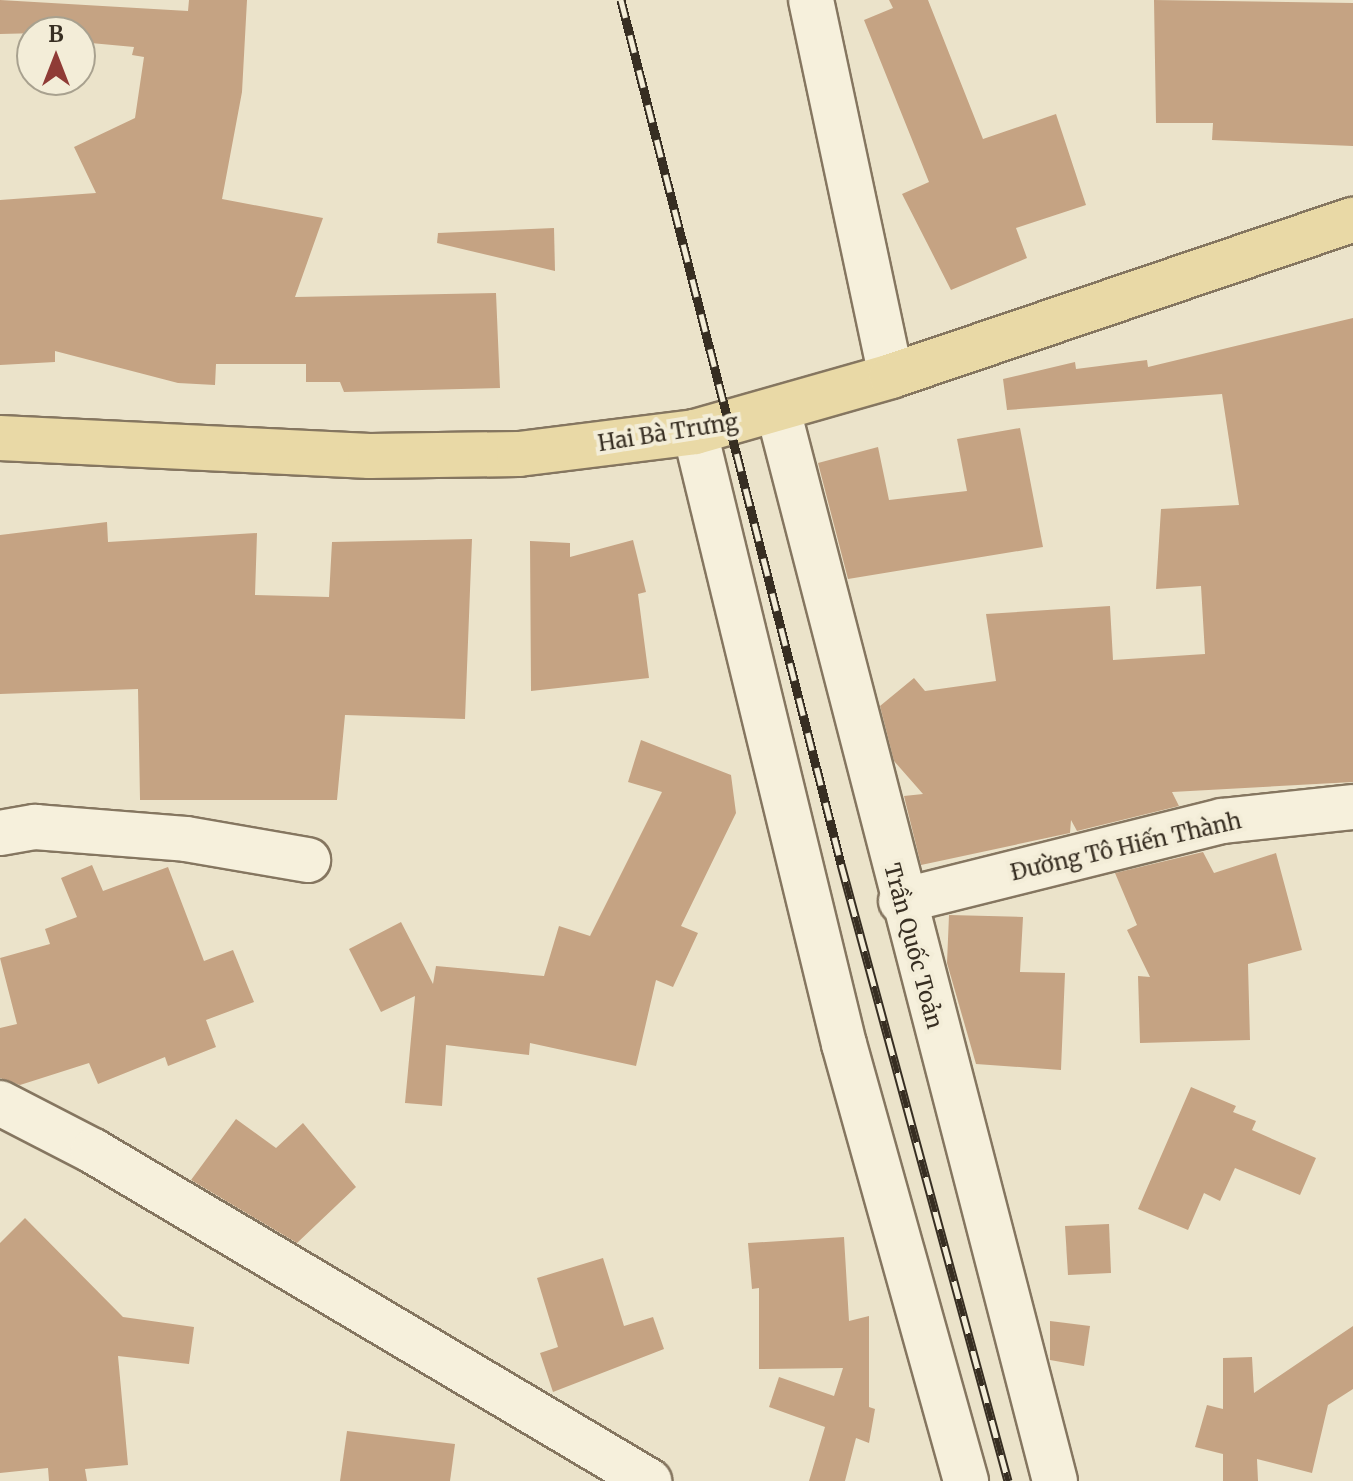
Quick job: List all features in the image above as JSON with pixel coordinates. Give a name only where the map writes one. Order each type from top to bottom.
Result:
[{"type":"main road","name":"Hai Bà Trưng","points":[[0,438],[370,456],[519,454],[695,432],[891,376],[1353,220]]},
{"type":"street","points":[[811,0],[891,376]]},
{"type":"street","name":"Trần Quốc Toản","points":[[778,410],[901,901],[1055,1481]]},
{"type":"street","points":[[695,432],[844,1044],[966,1481]]},
{"type":"street","name":"Đường Tô Hiến Thành","points":[[901,901],[1222,821],[1353,807]]},
{"type":"street","points":[[0,833],[35,827],[186,839],[308,860]]},
{"type":"street","points":[[0,1103],[107,1159],[649,1481]]},
{"type":"building","points":[[0,0],[188,11],[189,0],[247,0],[242,92],[222,199],[323,218],[295,297],[496,293],[500,388],[344,392],[340,382],[306,382],[306,364],[216,364],[215,385],[178,383],[55,351],[55,362],[0,365],[0,200],[96,193],[74,147],[135,118],[144,57],[132,55],[134,47],[96,43],[96,16],[16,16],[16,34],[0,34]]},
{"type":"building","points":[[889,0],[928,0],[983,139],[1056,114],[1086,205],[1016,228],[1027,258],[951,290],[902,194],[929,182],[864,20],[893,8]]},
{"type":"building","points":[[1154,0],[1353,3],[1353,146],[1212,140],[1213,123],[1156,123]]},
{"type":"building","points":[[554,228],[555,271],[437,243],[438,233]]},
{"type":"building","points":[[1353,318],[1353,782],[1172,792],[1179,806],[1077,831],[1071,820],[1070,833],[921,865],[904,796],[923,794],[894,761],[880,706],[914,678],[925,691],[996,681],[986,614],[1110,606],[1113,660],[1205,654],[1201,586],[1156,589],[1161,509],[1239,505],[1222,394],[1007,410],[1003,379],[1075,362],[1076,369],[1147,360],[1148,367]]},
{"type":"building","points":[[1020,428],[1043,547],[848,579],[818,463],[878,447],[889,500],[967,491],[957,439]]},
{"type":"building","points":[[107,522],[108,542],[257,533],[255,595],[329,597],[332,542],[472,539],[465,719],[345,715],[337,800],[140,800],[138,689],[0,694],[0,535]]},
{"type":"building","points":[[633,540],[646,592],[638,594],[649,678],[531,691],[530,541],[570,543],[570,557]]},
{"type":"building","points":[[641,740],[731,775],[736,813],[681,926],[698,933],[673,987],[656,980],[636,1066],[530,1043],[529,1055],[446,1045],[442,1106],[405,1103],[415,996],[381,1012],[349,949],[401,922],[433,984],[436,966],[544,976],[559,926],[590,936],[662,792],[628,782]]},
{"type":"building","points":[[1203,852],[1214,873],[1276,853],[1302,950],[1248,964],[1250,1040],[1140,1043],[1138,976],[1150,977],[1127,930],[1137,925],[1115,873]]},
{"type":"building","points":[[92,865],[103,891],[168,867],[204,961],[233,950],[254,1002],[206,1020],[216,1047],[168,1066],[165,1057],[98,1084],[89,1063],[20,1085],[0,1078],[0,1028],[17,1024],[0,958],[50,944],[45,929],[77,917],[61,878]]},
{"type":"building","points":[[949,915],[1023,917],[1020,972],[1065,973],[1061,1070],[976,1064],[947,963]]},
{"type":"building","points":[[1191,1087],[1236,1106],[1233,1112],[1256,1121],[1252,1130],[1316,1158],[1300,1195],[1235,1168],[1220,1201],[1204,1193],[1188,1230],[1138,1209]]},
{"type":"building","points":[[236,1119],[276,1148],[303,1123],[356,1187],[297,1243],[191,1180]]},
{"type":"building","points":[[25,1218],[123,1317],[194,1327],[189,1364],[118,1356],[128,1465],[85,1469],[87,1481],[49,1481],[48,1468],[0,1473],[0,1243]]},
{"type":"building","points":[[1109,1224],[1111,1273],[1068,1275],[1065,1226]]},
{"type":"building","points":[[844,1237],[849,1321],[869,1316],[869,1407],[875,1409],[869,1443],[856,1438],[845,1481],[809,1481],[825,1427],[769,1407],[779,1377],[834,1396],[843,1368],[759,1369],[759,1288],[752,1289],[748,1243]]},
{"type":"building","points":[[603,1258],[624,1326],[653,1317],[664,1349],[553,1392],[540,1353],[558,1347],[537,1278]]},
{"type":"building","points":[[1050,1321],[1090,1326],[1084,1366],[1050,1360]]},
{"type":"building","points":[[1353,1326],[1353,1389],[1328,1405],[1312,1473],[1257,1459],[1258,1481],[1223,1481],[1223,1454],[1195,1447],[1207,1405],[1223,1409],[1223,1358],[1252,1357],[1254,1393]]},
{"type":"building","points":[[347,1431],[455,1444],[450,1481],[340,1481]]},
{"type":"railway","points":[[621,0],[841,864],[1008,1481]]}]
